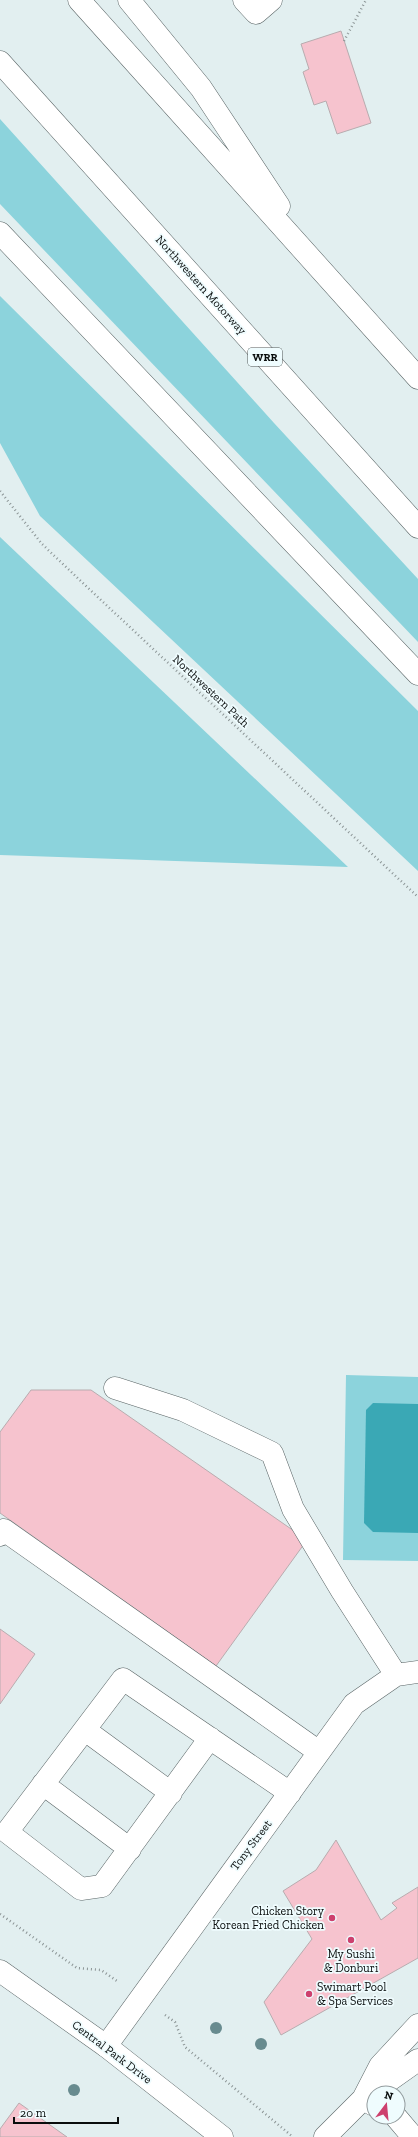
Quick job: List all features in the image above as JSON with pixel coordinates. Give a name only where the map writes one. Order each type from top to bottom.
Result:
[{"type":"main road","points":[[79,0],[418,378]]},
{"type":"main road","points":[[129,0],[201,88],[321,270]]},
{"type":"main road","points":[[244,0],[256,13],[271,0]]},
{"type":"main road","name":"Northwestern Motorway","points":[[0,62],[418,527]]},
{"type":"main road","points":[[0,233],[418,674]]},
{"type":"main road","points":[[115,1388],[183,1410],[272,1453],[293,1509],[342,1591],[396,1675]]},
{"type":"main road","points":[[0,1535],[4,1530],[319,1752]]},
{"type":"main road","name":"Tony Street","points":[[106,2046],[354,1704],[396,1675],[418,1672]]},
{"type":"main road","points":[[210,1738],[102,1886],[81,1888],[3,1831],[43,1784],[123,1679],[210,1738],[290,1793]]},
{"type":"main road","points":[[85,1730],[171,1793]]},
{"type":"main road","points":[[43,1784],[130,1849]]},
{"type":"main road","name":"Central Park Drive","points":[[0,1971],[106,2046],[222,2137]]},
{"type":"main road","points":[[374,2085],[380,2066],[418,2025]]},
{"type":"main road","points":[[389,2085],[418,2060]]},
{"type":"main road","points":[[325,2137],[366,2104]]},
{"type":"main road","points":[[403,2125],[413,2137]]},
{"type":"path","points":[[344,41],[366,0]]},
{"type":"path","name":"Northwestern Path","points":[[0,491],[42,544],[418,897]]},
{"type":"path","points":[[0,1914],[77,1968],[101,1970],[115,1979]]},
{"type":"path","points":[[164,2014],[175,2022],[185,2047],[293,2137]]},
{"type":"shaded area","points":[[0,119],[274,423],[418,579],[418,642],[0,204]]},
{"type":"shaded area","points":[[0,296],[418,711],[418,871],[40,516],[0,443]]},
{"type":"shaded area","points":[[0,537],[348,867],[0,855]]},
{"type":"shaded area","points":[[346,1375],[418,1377],[418,1561],[343,1560]]},
{"type":"shaded area","points":[[373,1403],[418,1404],[418,1533],[373,1532],[364,1523],[366,1410]]},
{"type":"building","points":[[341,31],[371,123],[337,134],[326,101],[314,105],[303,72],[309,69],[301,44]]},
{"type":"building","points":[[31,1390],[91,1390],[307,1540],[216,1666],[0,1513],[0,1432]]},
{"type":"building","points":[[0,1629],[35,1654],[0,1704]]},
{"type":"building","points":[[336,1840],[381,1920],[397,1908],[392,1903],[418,1887],[418,1958],[281,2035],[264,2002],[312,1939],[283,1891],[316,1870]]},
{"type":"building","points":[[19,2103],[67,2137],[0,2137],[0,2129]]},
{"type":"place","name":"Chicken Story Korean Fried Chicken","points":[[332,1918]]},
{"type":"place","name":"My Sushi & Donburi","points":[[351,1940]]},
{"type":"place","name":"Swimart Pool & Spa Services","points":[[309,1994]]}]
